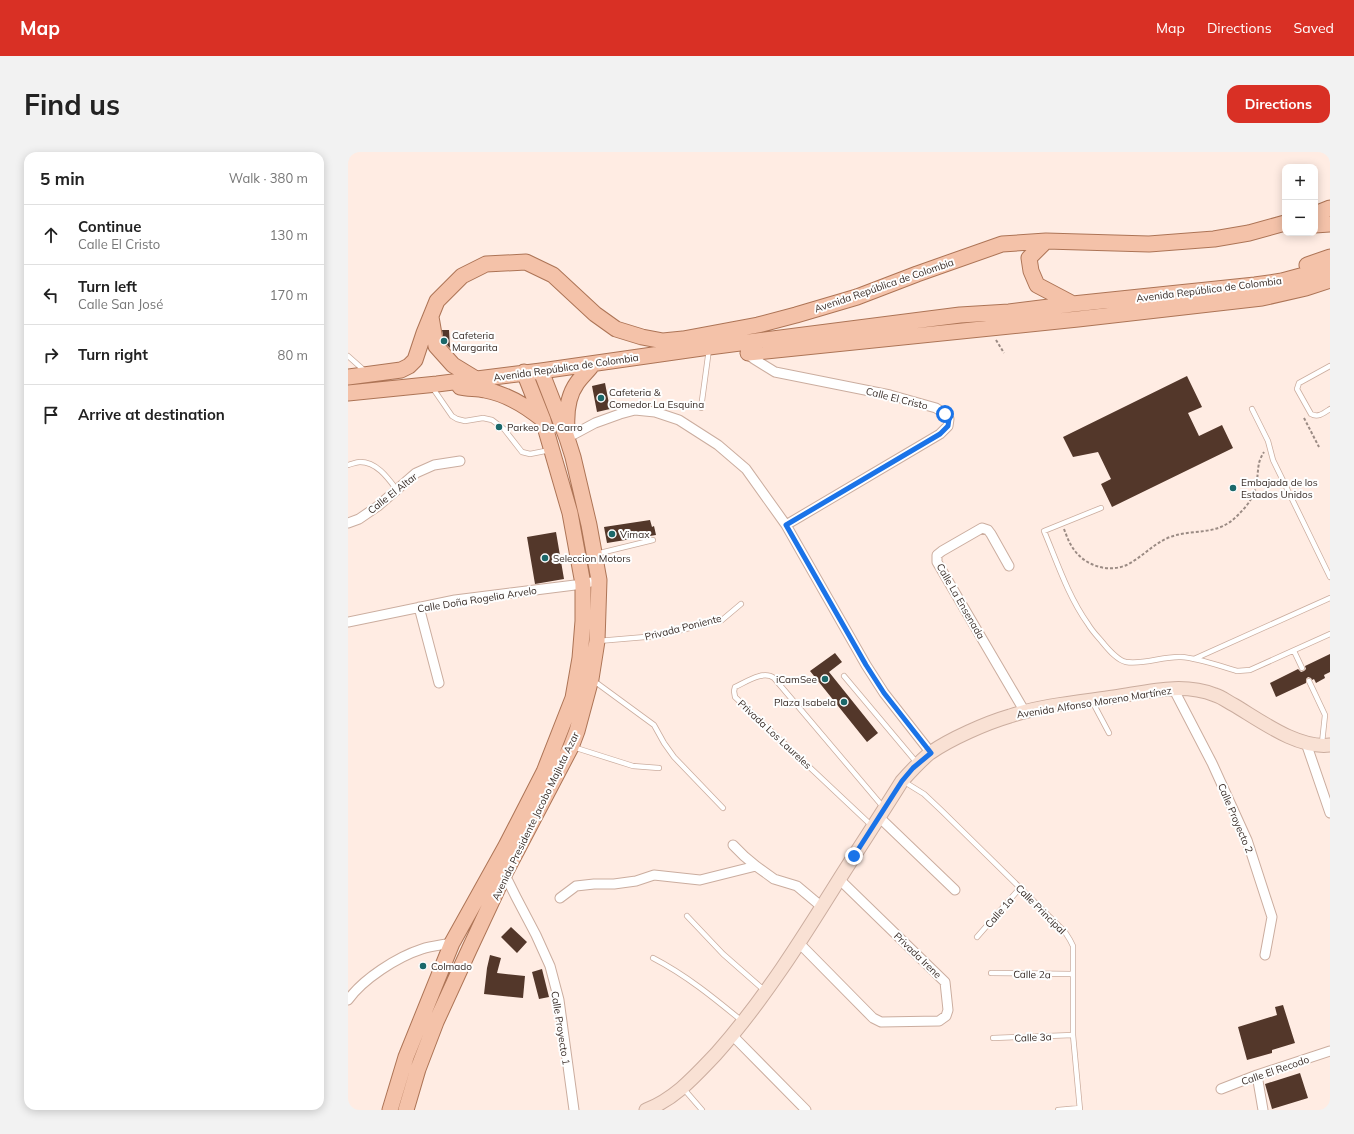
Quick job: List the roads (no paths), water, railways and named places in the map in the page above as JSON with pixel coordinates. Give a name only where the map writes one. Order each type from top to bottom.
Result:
[{"type":"main road","points":[[1318,213],[1330,208]]},
{"type":"main road","points":[[1318,225],[1330,224]]},
{"type":"main road","name":"Avenida República de Colombia","points":[[349,375],[369,375],[401,370],[409,366],[415,360],[437,301],[462,276],[486,264],[526,262],[553,275],[592,312],[616,329],[642,337],[663,341],[683,339],[758,325],[826,306],[857,297],[1002,244],[1046,241],[1149,244],[1214,240],[1281,225]]},
{"type":"main road","points":[[1046,241],[1029,258],[1031,271],[1037,285],[1073,304]]},
{"type":"main road","points":[[1255,285],[1264,277],[1275,272],[1300,267],[1330,257]]},
{"type":"main road","name":"Avenida República de Colombia","points":[[348,393],[541,371],[709,347],[960,315],[1009,312],[1255,285],[1282,281],[1330,268]]},
{"type":"main road","points":[[733,344],[746,353],[1086,318],[1262,298],[1306,288],[1330,280]]},
{"type":"main road","points":[[431,317],[436,346],[453,364],[476,379]]},
{"type":"main road","points":[[567,438],[566,414],[570,398],[578,382],[589,371],[593,364]]},
{"type":"main road","name":"Avenida Presidente Jacobo Majluta Azar","points":[[390,1110],[406,1057],[452,943],[500,870],[571,747],[577,731],[591,679],[597,641],[599,580],[589,525],[567,438],[541,371]]},
{"type":"main road","name":"Avenida Presidente Jacobo Majluta Azar","points":[[406,1110],[418,1069],[436,1022],[500,870],[544,772],[573,698],[580,658],[583,621],[582,584],[570,513],[542,420],[524,372]]},
{"type":"main road","points":[[434,384],[487,390],[529,408],[542,420]]},
{"type":"main road","name":"Avenida Alfonso Moreno Martínez","points":[[650,1109],[677,1094],[695,1077],[732,1035],[785,965],[902,781],[931,753],[978,728],[1010,716],[1043,708],[1173,688],[1199,690],[1216,695],[1291,737],[1306,743],[1326,745]]},
{"type":"street","name":"Calle El Cristo","points":[[746,353],[775,372],[890,395],[936,408],[945,414],[949,419],[948,426],[940,434],[786,525]]},
{"type":"street","points":[[567,438],[595,423],[620,414],[636,410],[655,412],[679,420],[718,445],[746,469],[786,525],[884,693],[931,753]]},
{"type":"street","name":"Calle El Altar","points":[[348,522],[359,519],[378,506],[416,473],[434,465],[460,461]]},
{"type":"street","name":"Calle La Ensenada","points":[[1009,566],[991,534],[988,530],[982,528],[937,555],[937,562],[1025,712]]},
{"type":"street","name":"Calle Doña Rogelia Arvelo","points":[[348,622],[455,600],[582,584],[599,580]]},
{"type":"street","points":[[419,607],[439,683]]},
{"type":"street","name":"Calle Proyecto 2","points":[[1173,688],[1212,764],[1247,840],[1272,916],[1265,955]]},
{"type":"street","points":[[1306,743],[1330,813]]},
{"type":"street","points":[[879,817],[955,890]]},
{"type":"street","points":[[734,844],[744,856],[774,879],[797,886],[822,907]]},
{"type":"street","points":[[560,898],[576,886],[636,881],[654,875],[700,880],[756,866]]},
{"type":"street","name":"Calle Proyecto 1","points":[[500,870],[536,935],[550,966],[559,1000],[574,1110]]},
{"type":"street","name":"Privada Irene","points":[[799,943],[873,1018],[882,1022],[939,1021],[946,1016],[948,1010],[945,982],[839,879]]},
{"type":"street","points":[[348,1000],[354,992],[385,966],[422,949],[452,943]]},
{"type":"street","points":[[732,1035],[806,1110]]},
{"type":"street","name":"Calle El Recodo","points":[[1221,1089],[1330,1051]]},
{"type":"street","points":[[1257,1076],[1264,1110]]},
{"type":"lane","points":[[701,408],[709,347]]},
{"type":"lane","points":[[348,356],[369,375]]},
{"type":"lane","points":[[1330,366],[1299,383],[1297,392],[1314,416],[1321,415],[1330,410]]},
{"type":"lane","points":[[434,384],[452,416],[457,419],[465,421],[483,418],[492,420],[504,429],[522,452],[530,454],[551,450]]},
{"type":"lane","points":[[1252,409],[1268,441],[1273,460],[1330,577]]},
{"type":"lane","points":[[348,465],[360,462],[372,464],[383,472],[397,490]]},
{"type":"lane","points":[[1101,508],[1044,531],[1072,598],[1088,625],[1115,656],[1126,662],[1180,657],[1242,671],[1250,670],[1330,634]]},
{"type":"lane","points":[[594,554],[653,540]]},
{"type":"lane","points":[[1194,659],[1330,598]]},
{"type":"lane","name":"Privada Poniente","points":[[597,641],[657,636],[722,620],[741,604]]},
{"type":"lane","points":[[1294,651],[1302,668]]},
{"type":"lane","name":"Privada Los Laureles","points":[[764,675],[769,675],[774,678],[879,817],[735,697],[735,687],[764,675]]},
{"type":"lane","points":[[844,676],[918,764]]},
{"type":"lane","points":[[591,679],[654,725],[674,757],[723,808]]},
{"type":"lane","points":[[1309,681],[1325,715],[1326,745]]},
{"type":"lane","points":[[1092,700],[1109,733]]},
{"type":"lane","points":[[571,747],[633,766],[659,768]]},
{"type":"lane","name":"Calle Principal","points":[[902,781],[924,794],[938,807],[1065,932],[1070,940],[1073,946],[1073,1035],[1080,1109]]},
{"type":"lane","name":"Calle 1a","points":[[977,937],[1020,888]]},
{"type":"lane","points":[[687,916],[723,954],[765,991]]},
{"type":"lane","points":[[653,958],[673,968],[698,985],[742,1021]]},
{"type":"lane","name":"Calle 2a","points":[[991,973],[1072,974]]},
{"type":"lane","name":"Calle 3a","points":[[993,1038],[1073,1035]]},
{"type":"lane","points":[[683,1088],[702,1110]]},
{"type":"lane","points":[[1058,1110],[1080,1109]]},
{"type":"place","name":"Cafeteria Margarita","points":[[444,341]]},
{"type":"place","name":"Cafeteria & Comedor La Esquina","points":[[601,398]]},
{"type":"place","name":"Parkeo De Carro","points":[[499,427]]},
{"type":"place","name":"Embajada de los Estados Unidos","points":[[1233,488]]},
{"type":"place","name":"Vimax","points":[[612,534]]},
{"type":"place","name":"Seleccion Motors","points":[[545,558]]},
{"type":"place","name":"iCamSee","points":[[825,679]]},
{"type":"place","name":"Plaza Isabela","points":[[844,702]]},
{"type":"place","name":"Colmado","points":[[423,966]]}]
